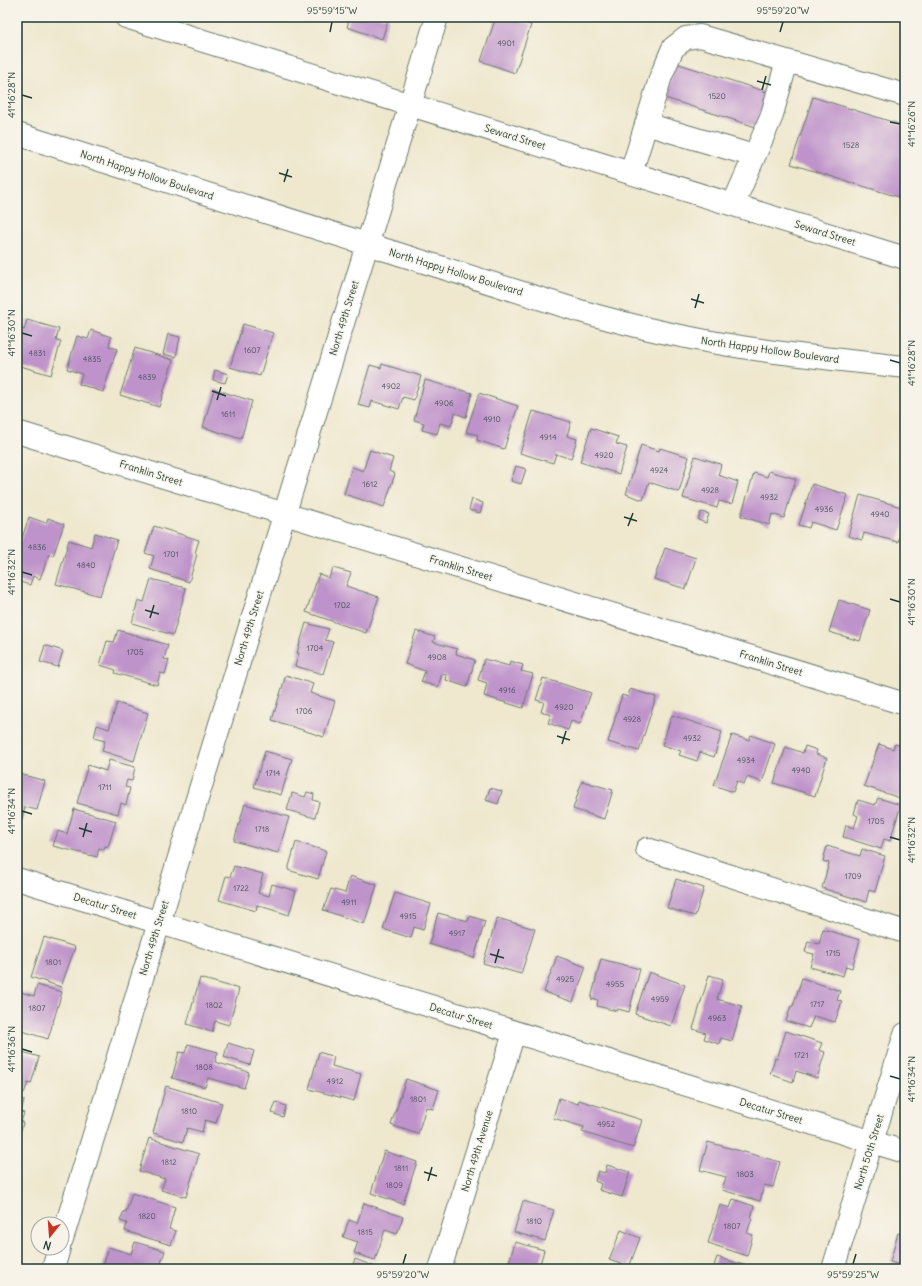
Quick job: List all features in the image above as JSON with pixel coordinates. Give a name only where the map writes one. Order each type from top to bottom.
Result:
[{"type":"street","name":"Seward Street","points":[[126,17],[905,258]]},
{"type":"street","name":"North 49th Street","points":[[69,1216],[437,17]]},
{"type":"street","points":[[631,173],[661,76],[673,48],[686,38],[700,36],[905,95]]},
{"type":"street","points":[[733,204],[772,118],[787,61]]},
{"type":"street","points":[[646,124],[754,156]]},
{"type":"street","name":"North Happy Hollow Boulevard","points":[[17,134],[580,311],[686,338],[781,353],[905,367]]},
{"type":"street","name":"Franklin Street","points":[[17,432],[905,704]]},
{"type":"street","points":[[647,850],[905,932]]},
{"type":"street","name":"Decatur Street","points":[[17,879],[905,1152]]},
{"type":"street","name":"North 49th Avenue","points":[[440,1269],[514,1033]]},
{"type":"street","name":"North 50th Street","points":[[833,1269],[905,1034]]},
{"type":"street","points":[[53,1269],[57,1256]]},
{"type":"building","points":[[350,17],[389,17],[382,39],[347,27]]},
{"type":"building","points":[[496,17],[508,17],[531,25],[515,73],[481,61]]},
{"type":"building","points":[[676,63],[770,93],[759,128],[665,98]]},
{"type":"building","points":[[813,97],[905,126],[905,199],[791,164]]},
{"type":"building","points":[[27,320],[59,329],[56,340],[61,341],[51,375],[17,365],[17,327],[24,330]]},
{"type":"building","points":[[243,324],[273,333],[260,376],[230,367]]},
{"type":"building","points":[[91,330],[111,337],[109,346],[117,349],[103,392],[79,384],[82,374],[67,369],[77,336],[88,339]]},
{"type":"building","points":[[168,334],[180,337],[176,357],[163,354]]},
{"type":"building","points":[[135,348],[173,360],[159,407],[120,395]]},
{"type":"building","points":[[382,364],[421,376],[414,400],[403,397],[399,409],[372,401],[370,408],[358,405],[370,365],[381,368]]},
{"type":"building","points":[[215,370],[228,374],[225,383],[213,380]]},
{"type":"building","points":[[425,380],[472,393],[466,417],[455,413],[451,426],[440,423],[437,434],[422,430],[424,423],[414,420]]},
{"type":"building","points":[[214,389],[252,401],[241,439],[203,427]]},
{"type":"building","points":[[479,393],[518,406],[504,449],[477,440],[478,435],[466,432]]},
{"type":"building","points":[[533,411],[571,422],[567,436],[577,439],[571,459],[556,454],[553,463],[520,453]]},
{"type":"building","points":[[591,428],[618,437],[616,444],[627,447],[619,474],[580,462]]},
{"type":"building","points":[[641,445],[659,451],[660,448],[689,457],[679,492],[649,482],[643,500],[626,494]]},
{"type":"building","points":[[370,450],[393,458],[389,471],[395,474],[384,507],[344,494],[352,467],[363,471]]},
{"type":"building","points":[[695,456],[720,464],[718,475],[738,482],[732,504],[719,501],[717,508],[683,498]]},
{"type":"building","points":[[516,466],[526,469],[521,484],[511,481]]},
{"type":"building","points":[[769,471],[796,479],[784,518],[772,514],[769,525],[741,516],[754,473],[767,477]]},
{"type":"building","points":[[812,484],[848,495],[836,530],[811,522],[809,528],[799,525]]},
{"type":"building","points":[[860,495],[905,508],[905,520],[898,542],[864,533],[862,540],[848,536]]},
{"type":"building","points":[[472,499],[483,503],[480,513],[469,510]]},
{"type":"building","points":[[701,512],[709,514],[706,523],[698,520]]},
{"type":"building","points":[[29,517],[46,523],[48,518],[64,524],[53,556],[49,554],[40,579],[33,576],[30,585],[17,581],[17,540],[21,541]]},
{"type":"building","points":[[154,526],[199,540],[195,553],[197,554],[189,582],[150,569],[154,556],[145,553]]},
{"type":"building","points":[[95,533],[117,540],[100,596],[56,584],[69,540],[91,547]]},
{"type":"building","points":[[665,548],[696,558],[686,589],[654,579]]},
{"type":"building","points":[[333,568],[351,573],[346,586],[379,597],[366,633],[306,612],[319,574],[329,578]]},
{"type":"building","points":[[151,579],[186,588],[173,635],[132,623],[138,600],[144,602]]},
{"type":"building","points":[[839,600],[870,610],[860,641],[829,632]]},
{"type":"building","points":[[306,623],[329,629],[325,640],[333,642],[323,674],[295,666],[299,653],[297,653]]},
{"type":"building","points":[[118,630],[168,645],[164,659],[169,660],[165,674],[160,673],[157,685],[115,673],[116,670],[100,665],[107,641],[114,642]]},
{"type":"building","points":[[416,631],[435,637],[433,642],[457,649],[456,654],[475,660],[467,687],[446,680],[447,675],[442,674],[438,687],[421,682],[425,671],[405,664]]},
{"type":"building","points":[[45,645],[63,651],[58,667],[40,662]]},
{"type":"building","points":[[484,659],[509,666],[510,661],[523,665],[521,671],[533,674],[523,708],[484,696],[487,683],[478,680]]},
{"type":"building","points":[[286,675],[313,684],[310,693],[335,701],[324,737],[272,720]]},
{"type":"building","points":[[543,678],[591,693],[580,724],[571,721],[568,730],[548,723],[551,715],[541,712],[544,702],[536,700]]},
{"type":"building","points":[[630,689],[656,697],[639,751],[608,742],[622,695],[628,697]]},
{"type":"building","points":[[117,703],[148,713],[134,761],[102,751],[105,741],[94,738],[97,725],[109,729]]},
{"type":"building","points":[[672,715],[722,732],[714,757],[700,752],[697,761],[679,755],[681,751],[662,745]]},
{"type":"building","points":[[732,735],[749,740],[751,735],[775,744],[762,782],[747,777],[744,784],[737,781],[733,792],[714,785]]},
{"type":"building","points":[[879,744],[893,749],[895,744],[905,747],[905,784],[900,798],[864,786]]},
{"type":"building","points":[[805,746],[817,750],[816,754],[827,758],[815,796],[774,783],[786,747],[803,753]]},
{"type":"building","points":[[265,751],[292,759],[281,795],[254,787]]},
{"type":"building","points":[[109,760],[135,767],[132,781],[127,780],[125,787],[130,788],[126,805],[121,803],[118,814],[77,803],[88,765],[106,771]]},
{"type":"building","points":[[17,773],[45,781],[37,810],[25,807],[22,819],[17,817]]},
{"type":"building","points":[[582,781],[613,790],[604,819],[573,809]]},
{"type":"building","points":[[490,788],[502,791],[498,804],[486,800]]},
{"type":"building","points":[[307,792],[314,794],[313,800],[319,802],[315,818],[287,810],[292,793],[305,797]]},
{"type":"building","points":[[878,798],[901,805],[890,841],[884,839],[881,849],[843,837],[846,825],[854,828],[858,816],[854,814],[858,800],[875,805]]},
{"type":"building","points":[[245,804],[289,817],[278,853],[234,841]]},
{"type":"building","points":[[74,809],[116,821],[108,847],[105,846],[104,850],[99,848],[97,857],[53,846],[58,831],[67,834]]},
{"type":"building","points":[[296,842],[326,851],[318,879],[288,870]]},
{"type":"building","points":[[827,846],[860,856],[862,849],[885,856],[875,892],[869,890],[866,902],[822,888],[829,863],[823,861]]},
{"type":"building","points":[[234,866],[263,874],[258,893],[269,896],[272,884],[296,891],[289,915],[257,905],[256,911],[219,900],[226,876],[230,877]]},
{"type":"building","points":[[350,876],[377,885],[364,924],[323,910],[331,889],[345,893]]},
{"type":"building","points":[[676,879],[704,888],[695,916],[667,908]]},
{"type":"building","points":[[395,893],[431,904],[423,930],[414,927],[411,938],[383,929]]},
{"type":"building","points":[[438,913],[468,921],[470,916],[485,921],[474,958],[429,944]]},
{"type":"building","points":[[497,918],[535,929],[521,974],[483,963]]},
{"type":"building","points":[[823,929],[860,940],[852,968],[846,966],[843,976],[810,967],[814,954],[805,952],[808,941],[819,944]]},
{"type":"building","points":[[44,937],[75,947],[61,987],[31,977]]},
{"type":"building","points":[[557,956],[586,967],[573,1002],[544,992]]},
{"type":"building","points":[[601,959],[640,969],[629,1012],[618,1009],[617,1011],[597,1006],[598,1000],[591,999]]},
{"type":"building","points":[[649,972],[685,985],[671,1026],[635,1014]]},
{"type":"building","points":[[709,975],[723,979],[717,999],[742,1006],[732,1041],[721,1038],[719,1044],[704,1039],[706,1033],[693,1029]]},
{"type":"building","points":[[200,978],[239,989],[229,1025],[215,1021],[212,1032],[187,1024]]},
{"type":"building","points":[[802,978],[840,991],[837,1000],[842,1001],[835,1022],[814,1016],[809,1028],[786,1021],[791,1006],[793,1006]]},
{"type":"building","points":[[37,985],[62,992],[48,1039],[19,1030],[22,1022],[17,1020],[17,991],[34,996]]},
{"type":"building","points":[[786,1031],[822,1043],[819,1050],[825,1052],[817,1078],[796,1071],[793,1082],[770,1074],[775,1058],[777,1059]]},
{"type":"building","points":[[228,1043],[254,1051],[250,1065],[224,1057]]},
{"type":"building","points":[[188,1044],[218,1052],[215,1062],[249,1072],[244,1088],[208,1078],[205,1087],[172,1078],[179,1052],[185,1053]]},
{"type":"building","points":[[17,1050],[39,1057],[31,1084],[28,1083],[24,1093],[17,1091]]},
{"type":"building","points":[[319,1052],[334,1057],[332,1066],[361,1074],[354,1101],[309,1089]]},
{"type":"building","points":[[406,1079],[439,1090],[433,1109],[426,1107],[418,1134],[391,1125]]},
{"type":"building","points":[[166,1086],[222,1103],[216,1123],[205,1120],[202,1132],[187,1128],[183,1142],[153,1133]]},
{"type":"building","points":[[17,1098],[24,1100],[21,1112],[24,1113],[21,1122],[23,1123],[19,1137],[17,1136]]},
{"type":"building","points":[[559,1098],[578,1104],[579,1100],[642,1120],[633,1148],[582,1132],[584,1127],[553,1118]]},
{"type":"building","points":[[276,1102],[286,1106],[283,1117],[272,1113]]},
{"type":"building","points":[[149,1138],[199,1154],[186,1197],[161,1190],[165,1179],[139,1171]]},
{"type":"building","points":[[708,1142],[780,1162],[773,1187],[764,1185],[760,1201],[722,1190],[726,1177],[700,1170]]},
{"type":"building","points":[[384,1151],[417,1162],[403,1204],[371,1193]]},
{"type":"building","points":[[607,1165],[630,1172],[622,1197],[599,1190],[601,1184],[595,1181],[598,1171],[605,1173]]},
{"type":"building","points":[[132,1193],[175,1207],[169,1229],[176,1231],[171,1245],[125,1231],[127,1223],[120,1221],[124,1211],[126,1212]]},
{"type":"building","points":[[733,1199],[754,1206],[747,1233],[753,1235],[747,1256],[708,1243],[720,1205],[730,1208]]},
{"type":"building","points":[[523,1201],[554,1210],[545,1241],[514,1232]]},
{"type":"building","points":[[364,1203],[403,1217],[397,1234],[385,1230],[375,1260],[354,1253],[358,1242],[343,1237],[349,1220],[357,1223]]},
{"type":"building","points":[[621,1230],[640,1238],[629,1267],[609,1260]]},
{"type":"building","points":[[898,1233],[905,1235],[905,1269],[900,1269],[901,1265],[890,1262]]},
{"type":"building","points":[[135,1242],[165,1251],[159,1269],[102,1269],[109,1247],[131,1254]]},
{"type":"building","points":[[515,1242],[544,1250],[540,1264],[558,1269],[507,1269]]},
{"type":"building","points":[[717,1257],[744,1265],[743,1269],[713,1269]]},
{"type":"building","points":[[355,1259],[381,1269],[351,1269]]}]
